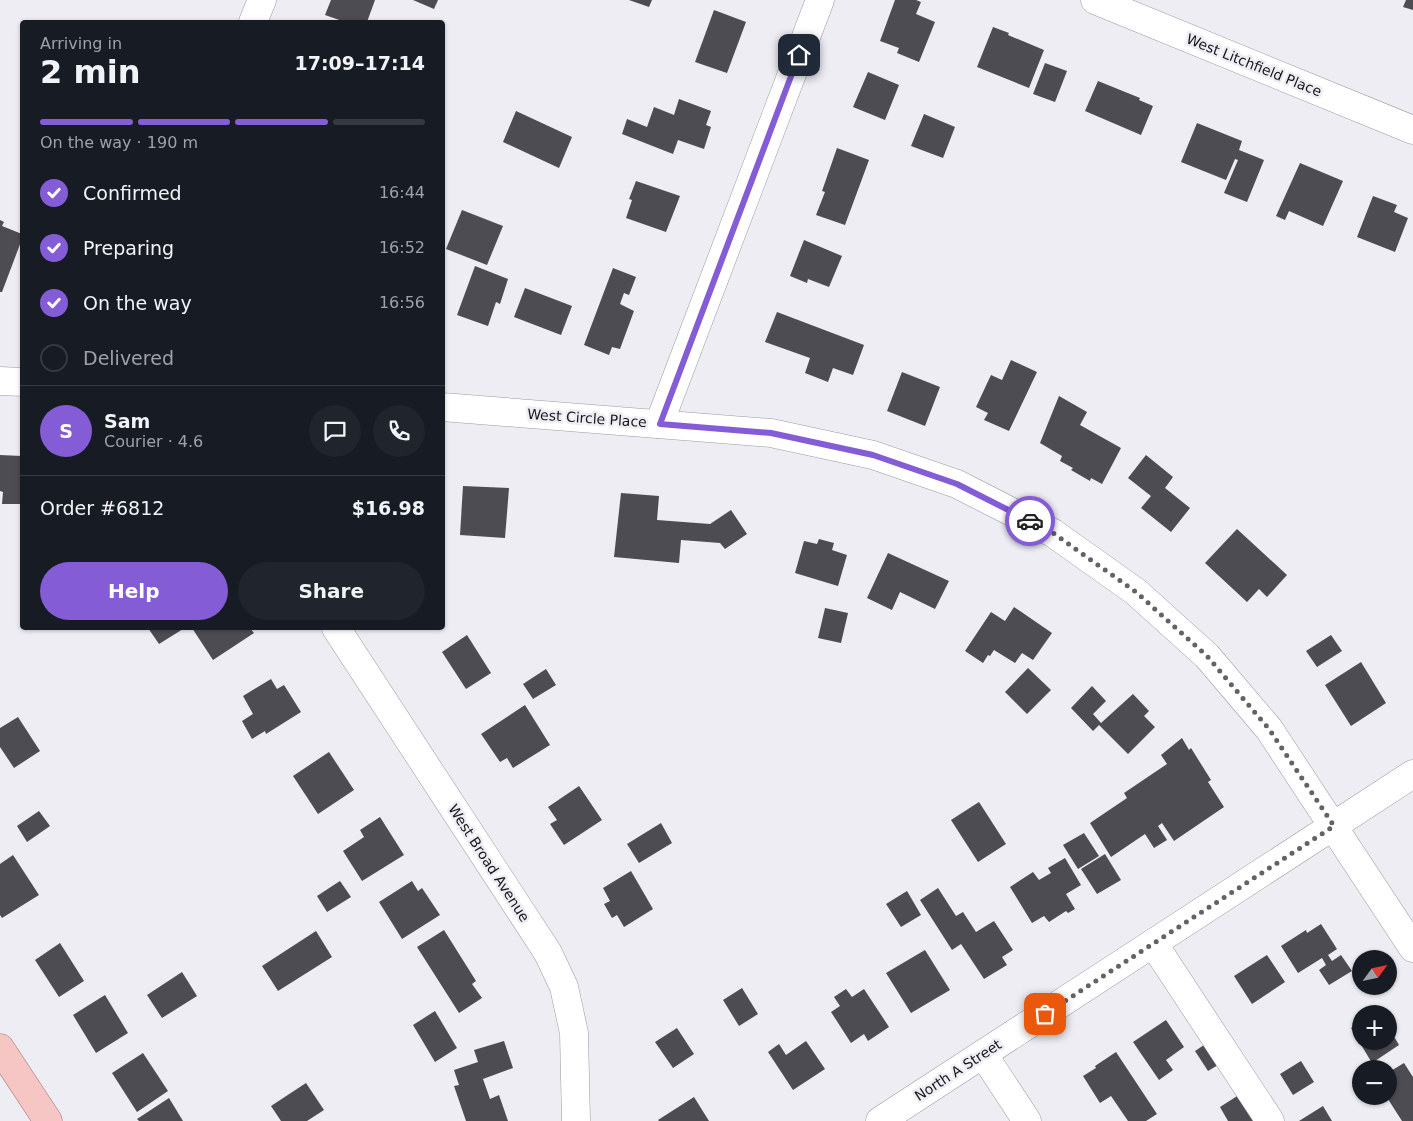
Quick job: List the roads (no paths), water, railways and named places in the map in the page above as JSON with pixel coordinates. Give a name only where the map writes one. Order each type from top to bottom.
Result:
[{"type":"main road","points":[[0,1048],[48,1121]]},
{"type":"street","points":[[254,20],[262,0]]},
{"type":"street","points":[[660,424],[820,0]]},
{"type":"street","name":"West Litchfield Place","points":[[1095,0],[1413,130]]},
{"type":"street","points":[[0,381],[20,382]]},
{"type":"street","name":"West Circle Place","points":[[445,407],[771,433],[873,455],[957,484],[1053,533],[1136,592],[1207,656],[1269,729],[1413,948]]},
{"type":"street","name":"West Broad Avenue","points":[[337,630],[548,953],[564,988],[574,1033],[576,1121]]},
{"type":"street","name":"North A Street","points":[[880,1121],[1413,774]]},
{"type":"street","points":[[1153,943],[1270,1121]]},
{"type":"street","points":[[983,1054],[1027,1121]]}]
